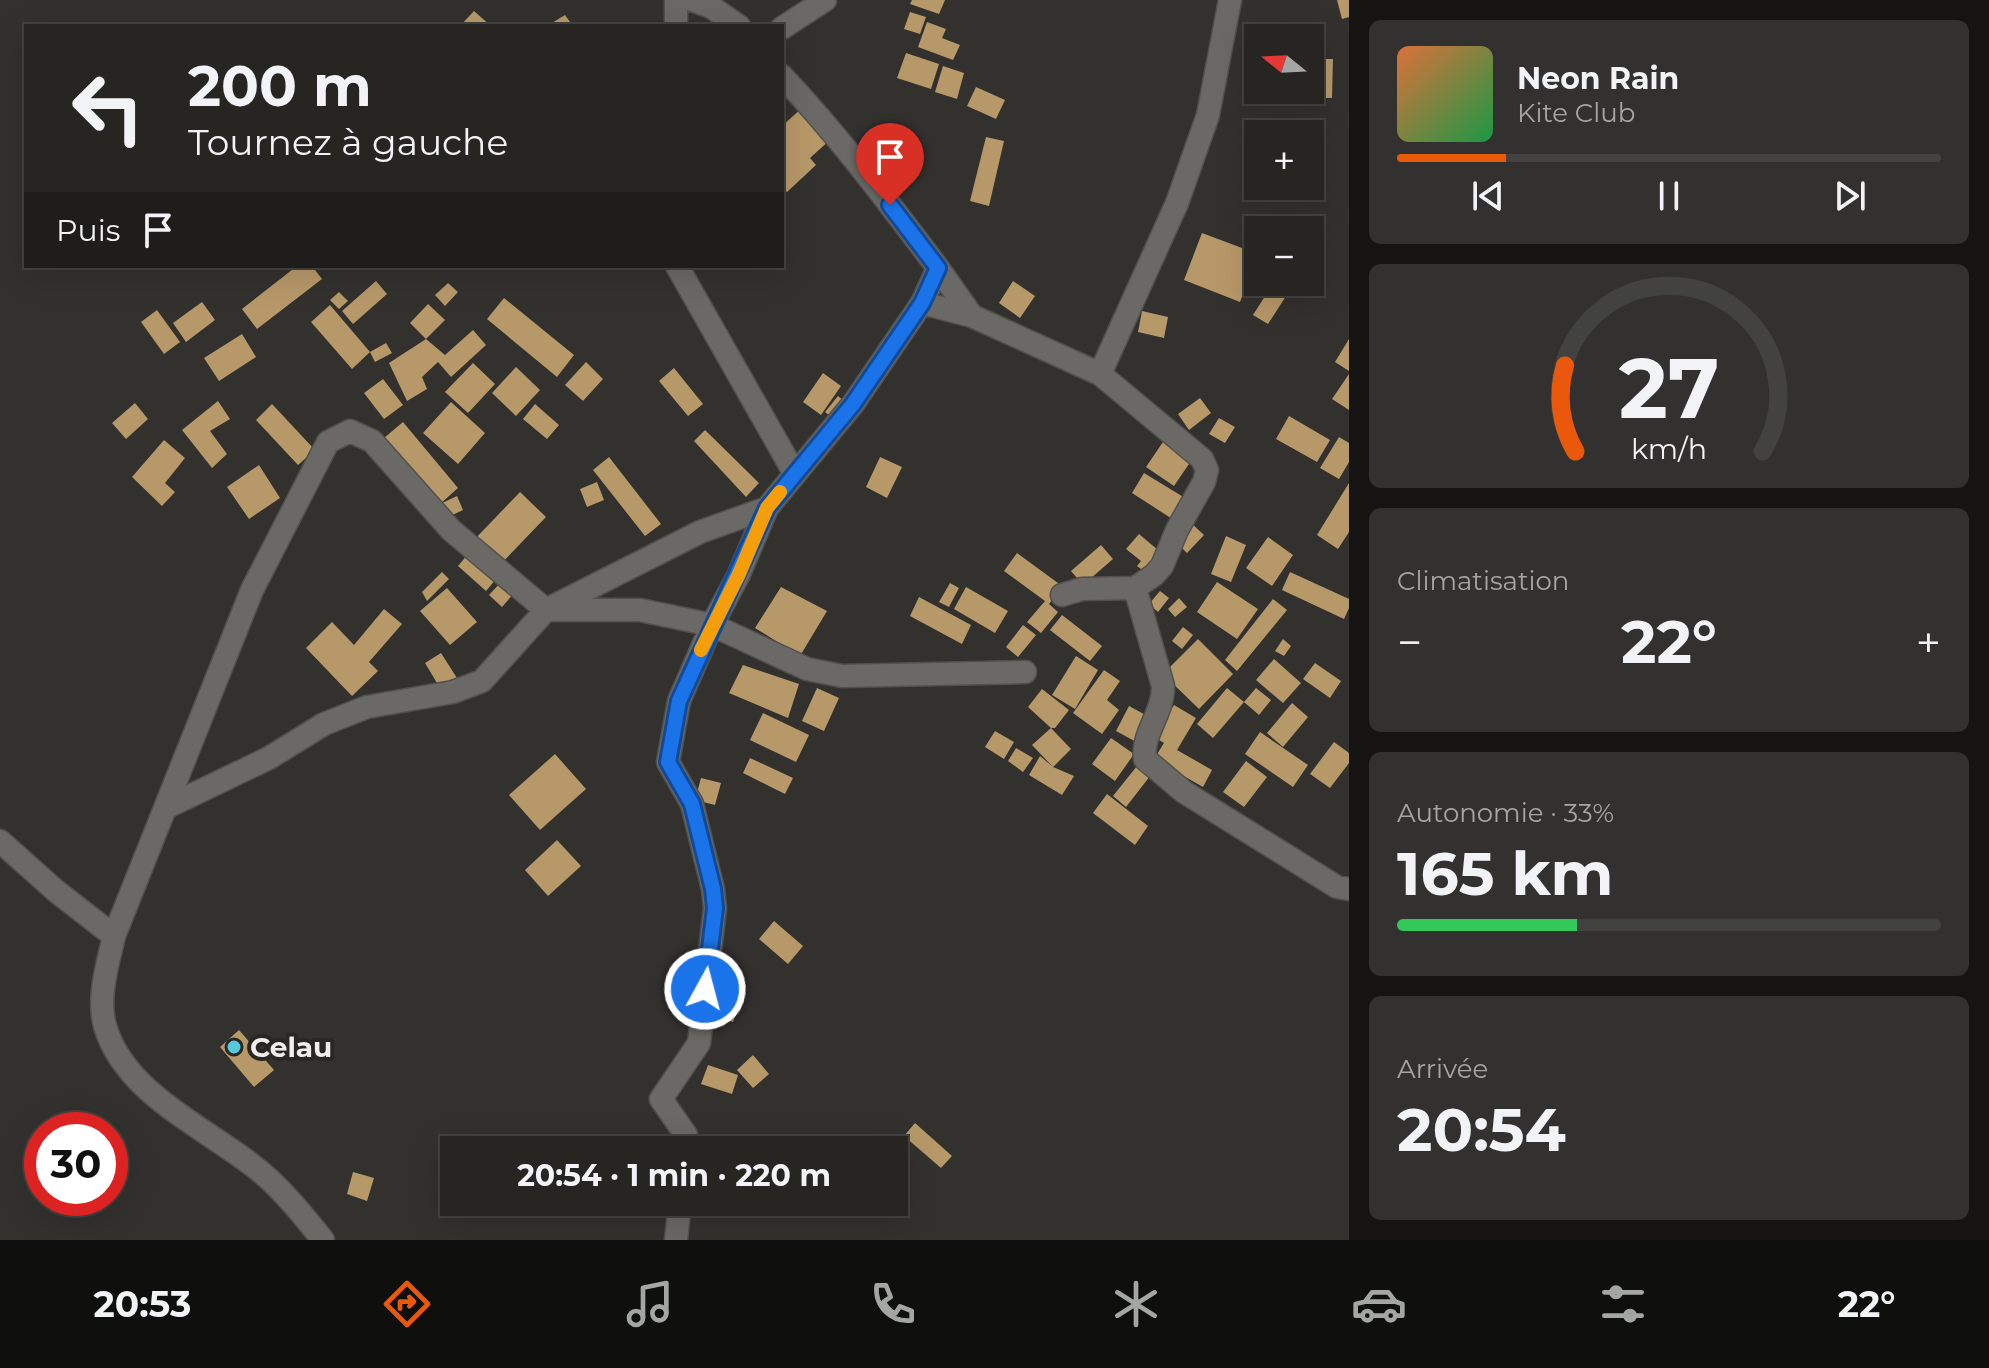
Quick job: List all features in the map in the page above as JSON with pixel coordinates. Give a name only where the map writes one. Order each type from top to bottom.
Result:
[{"type":"street","points":[[676,0],[676,24]]},
{"type":"street","points":[[692,0],[711,7],[736,24]]},
{"type":"street","points":[[784,27],[825,0]]},
{"type":"street","points":[[1100,374],[1177,203],[1208,115],[1230,0]]},
{"type":"street","points":[[784,78],[858,164],[972,316]]},
{"type":"street","points":[[678,268],[795,474]]},
{"type":"street","points":[[686,1136],[661,1099],[699,1043],[715,908],[692,804],[668,762],[679,701],[767,508],[853,404],[922,303],[938,268]]},
{"type":"street","points":[[922,303],[972,316],[1100,374],[1202,459],[1207,470],[1204,482],[1177,530],[1162,566],[1135,588],[1082,589],[1062,595]]},
{"type":"street","points":[[323,1240],[255,1166],[176,1115],[143,1085],[112,1046],[103,1023],[103,983],[114,936],[252,590],[328,442],[350,431],[372,441],[451,530],[546,610],[640,610],[712,625],[807,669],[842,676],[1025,672]]},
{"type":"street","points":[[167,807],[269,758],[324,724],[367,707],[453,692],[482,681],[546,610],[700,532],[767,508]]},
{"type":"street","points":[[1135,588],[1163,686],[1164,701],[1145,745],[1145,759],[1184,792],[1337,887],[1349,889]]},
{"type":"street","points":[[0,841],[56,891],[114,936]]},
{"type":"street","points":[[676,1240],[679,1216]]},
{"type":"building","points":[[912,0],[945,0],[939,14],[910,4]]},
{"type":"building","points":[[1337,0],[1349,0],[1349,17],[1342,19]]},
{"type":"building","points":[[474,11],[489,24],[462,24]]},
{"type":"building","points":[[910,12],[926,17],[920,34],[904,29]]},
{"type":"building","points":[[565,15],[572,24],[550,24]]},
{"type":"building","points":[[927,22],[946,29],[942,38],[960,45],[953,60],[918,47]]},
{"type":"building","points":[[906,53],[939,64],[931,89],[897,78]]},
{"type":"building","points":[[1324,59],[1333,59],[1332,98],[1324,98]]},
{"type":"building","points":[[943,66],[964,73],[957,99],[935,92]]},
{"type":"building","points":[[976,87],[1005,100],[996,119],[967,106]]},
{"type":"building","points":[[802,108],[831,139],[810,158],[816,165],[787,192],[784,189],[784,124]]},
{"type":"building","points":[[986,137],[1004,141],[989,206],[970,201]]},
{"type":"building","points":[[1202,233],[1244,249],[1244,291],[1240,302],[1184,280]]},
{"type":"building","points":[[294,268],[314,268],[322,279],[257,329],[242,309]]},
{"type":"building","points":[[376,281],[387,294],[353,324],[342,311]]},
{"type":"building","points":[[1013,281],[1035,296],[1020,318],[999,303]]},
{"type":"building","points":[[448,283],[458,292],[445,306],[435,295]]},
{"type":"building","points":[[339,292],[348,301],[339,309],[330,300]]},
{"type":"building","points":[[1265,296],[1286,296],[1268,324],[1253,315]]},
{"type":"building","points":[[504,298],[574,355],[557,377],[487,319]]},
{"type":"building","points":[[202,302],[215,320],[186,342],[173,323]]},
{"type":"building","points":[[428,304],[445,320],[426,339],[410,323]]},
{"type":"building","points":[[330,305],[370,352],[352,369],[311,322]]},
{"type":"building","points":[[157,310],[180,342],[164,354],[141,322]]},
{"type":"building","points":[[1142,311],[1168,317],[1164,338],[1138,332]]},
{"type":"building","points":[[473,330],[486,345],[451,377],[438,362],[422,377],[427,389],[407,401],[389,363],[426,339],[445,355]]},
{"type":"building","points":[[242,334],[256,357],[219,381],[204,358]]},
{"type":"building","points":[[1349,339],[1349,371],[1335,362]]},
{"type":"building","points":[[386,343],[392,353],[375,362],[370,352]]},
{"type":"building","points":[[586,362],[603,379],[583,401],[565,385]]},
{"type":"building","points":[[473,363],[495,384],[468,413],[445,392]]},
{"type":"building","points":[[516,367],[540,390],[516,416],[492,393]]},
{"type":"building","points":[[674,368],[703,404],[688,416],[659,381]]},
{"type":"building","points":[[823,373],[841,386],[821,415],[803,402]]},
{"type":"building","points":[[1349,374],[1349,410],[1332,399]]},
{"type":"building","points":[[383,379],[403,405],[384,419],[364,393]]},
{"type":"building","points":[[838,396],[844,401],[831,417],[825,412]]},
{"type":"building","points":[[1200,398],[1211,413],[1189,430],[1178,414]]},
{"type":"building","points":[[218,401],[230,419],[210,431],[227,454],[212,468],[182,430]]},
{"type":"building","points":[[451,402],[485,433],[458,464],[423,433]]},
{"type":"building","points":[[135,403],[148,419],[126,439],[112,423]]},
{"type":"building","points":[[272,404],[315,450],[298,465],[256,420]]},
{"type":"building","points":[[535,404],[559,425],[547,439],[523,419]]},
{"type":"building","points":[[1289,416],[1330,440],[1317,462],[1276,439]]},
{"type":"building","points":[[1219,418],[1235,427],[1225,443],[1209,434]]},
{"type":"building","points":[[403,422],[458,488],[440,504],[457,496],[463,510],[446,518],[384,438]]},
{"type":"building","points":[[705,430],[759,483],[746,497],[694,441]]},
{"type":"building","points":[[1339,437],[1349,443],[1349,462],[1339,479],[1320,468]]},
{"type":"building","points":[[1165,439],[1193,458],[1174,486],[1146,467]]},
{"type":"building","points":[[164,440],[185,458],[165,483],[175,492],[162,506],[132,477]]},
{"type":"building","points":[[609,457],[661,524],[645,536],[593,470]]},
{"type":"building","points":[[880,457],[902,467],[887,498],[866,487]]},
{"type":"building","points":[[259,465],[280,498],[249,519],[227,487]]},
{"type":"building","points":[[1144,473],[1190,501],[1177,522],[1132,493]]},
{"type":"building","points":[[597,482],[604,500],[587,507],[580,489]]},
{"type":"building","points":[[1349,483],[1349,532],[1338,549],[1317,535]]},
{"type":"building","points":[[520,492],[546,517],[498,567],[472,542]]},
{"type":"building","points":[[1190,522],[1204,535],[1187,553],[1173,539]]},
{"type":"building","points":[[1139,534],[1165,556],[1149,575],[1137,566],[1141,561],[1126,549]]},
{"type":"building","points":[[1226,536],[1246,545],[1231,582],[1211,574]]},
{"type":"building","points":[[1268,537],[1293,555],[1272,586],[1246,568]]},
{"type":"building","points":[[1101,545],[1113,559],[1083,585],[1071,571]]},
{"type":"building","points":[[1017,553],[1062,586],[1049,604],[1058,612],[1041,633],[1027,622],[1045,601],[1004,571]]},
{"type":"building","points":[[468,554],[496,579],[486,591],[458,566]]},
{"type":"building","points":[[442,572],[449,579],[427,601],[422,592]]},
{"type":"building","points":[[1290,572],[1349,599],[1344,619],[1282,590]]},
{"type":"building","points":[[503,580],[515,592],[502,607],[489,595]]},
{"type":"building","points":[[1217,582],[1258,609],[1237,639],[1197,612]]},
{"type":"building","points":[[950,583],[959,588],[949,607],[939,602]]},
{"type":"building","points":[[781,587],[827,611],[800,656],[755,628]]},
{"type":"building","points":[[966,587],[1008,611],[995,633],[954,609]]},
{"type":"building","points":[[447,588],[477,622],[450,645],[420,611]]},
{"type":"building","points":[[1160,591],[1169,598],[1158,612],[1149,604]]},
{"type":"building","points":[[919,597],[971,625],[962,644],[910,616]]},
{"type":"building","points":[[1179,598],[1187,607],[1175,617],[1168,609]]},
{"type":"building","points":[[1273,599],[1287,610],[1237,671],[1225,660]]},
{"type":"building","points":[[384,609],[402,624],[369,662],[378,671],[352,696],[306,648],[332,622],[354,645]]},
{"type":"building","points":[[1062,615],[1102,646],[1090,661],[1050,630]]},
{"type":"building","points":[[1023,625],[1036,635],[1018,657],[1006,647]]},
{"type":"building","points":[[1183,627],[1193,635],[1182,649],[1172,641]]},
{"type":"building","points":[[1198,639],[1233,674],[1199,709],[1163,674]]},
{"type":"building","points":[[1283,639],[1291,646],[1284,656],[1275,651]]},
{"type":"building","points":[[441,653],[457,678],[440,688],[425,663]]},
{"type":"building","points":[[1076,656],[1098,670],[1075,709],[1052,695]]},
{"type":"building","points":[[1274,659],[1301,683],[1283,703],[1256,680]]},
{"type":"building","points":[[1315,663],[1341,681],[1330,698],[1303,679]]},
{"type":"building","points":[[743,665],[799,684],[788,718],[729,693]]},
{"type":"building","points":[[1104,670],[1120,681],[1107,700],[1119,710],[1102,734],[1073,713]]},
{"type":"building","points":[[817,688],[839,698],[824,731],[802,721]]},
{"type":"building","points":[[1227,688],[1244,702],[1213,738],[1197,724]]},
{"type":"building","points":[[1256,688],[1271,700],[1259,715],[1244,702]]},
{"type":"building","points":[[1042,689],[1069,710],[1055,728],[1051,728],[1028,707]]},
{"type":"building","points":[[1292,703],[1308,717],[1283,747],[1267,733]]},
{"type":"building","points":[[1174,705],[1196,718],[1177,750],[1212,770],[1203,787],[1154,759],[1164,743],[1154,737]]},
{"type":"building","points":[[1129,706],[1153,719],[1140,744],[1116,731]]},
{"type":"building","points":[[763,713],[809,735],[796,762],[750,740]]},
{"type":"building","points":[[1051,728],[1071,749],[1053,767],[1032,745]]},
{"type":"building","points":[[995,731],[1014,742],[1004,759],[985,747]]},
{"type":"building","points":[[1260,732],[1308,765],[1293,787],[1245,754]]},
{"type":"building","points":[[1111,738],[1134,754],[1115,781],[1092,764]]},
{"type":"building","points":[[1334,742],[1349,753],[1349,763],[1330,788],[1310,774]]},
{"type":"building","points":[[1016,748],[1033,758],[1023,772],[1008,761]]},
{"type":"building","points":[[555,754],[586,789],[540,830],[509,795]]},
{"type":"building","points":[[1040,756],[1053,767],[1074,776],[1062,795],[1029,775]]},
{"type":"building","points":[[750,758],[793,778],[785,794],[743,773]]},
{"type":"building","points":[[1141,761],[1154,771],[1126,807],[1113,796]]},
{"type":"building","points":[[1246,761],[1267,777],[1244,807],[1223,792]]},
{"type":"building","points":[[701,778],[721,783],[715,805],[695,800]]},
{"type":"building","points":[[1107,794],[1148,826],[1135,845],[1093,813]]},
{"type":"building","points":[[557,840],[581,866],[548,896],[525,870]]},
{"type":"building","points":[[774,921],[803,946],[788,964],[759,939]]},
{"type":"building","points":[[722,994],[741,1000],[733,1022],[715,1015]]},
{"type":"building","points":[[239,1030],[274,1070],[254,1087],[220,1047]]},
{"type":"building","points":[[753,1055],[769,1074],[753,1088],[737,1070]]},
{"type":"building","points":[[708,1065],[738,1075],[732,1094],[701,1084]]},
{"type":"building","points":[[915,1123],[952,1156],[941,1168],[908,1139],[908,1136],[904,1136]]},
{"type":"building","points":[[353,1172],[374,1178],[367,1201],[347,1194]]},
{"type":"slow traffic","points":[[701,650],[739,574],[767,508],[780,492]]},
{"type":"place","name":"Celau","points":[[234,1047]]},
{"type":"route","points":[[705,989],[715,908],[692,804],[668,762],[679,701],[767,508],[853,404],[922,303],[938,268],[890,205]]}]
